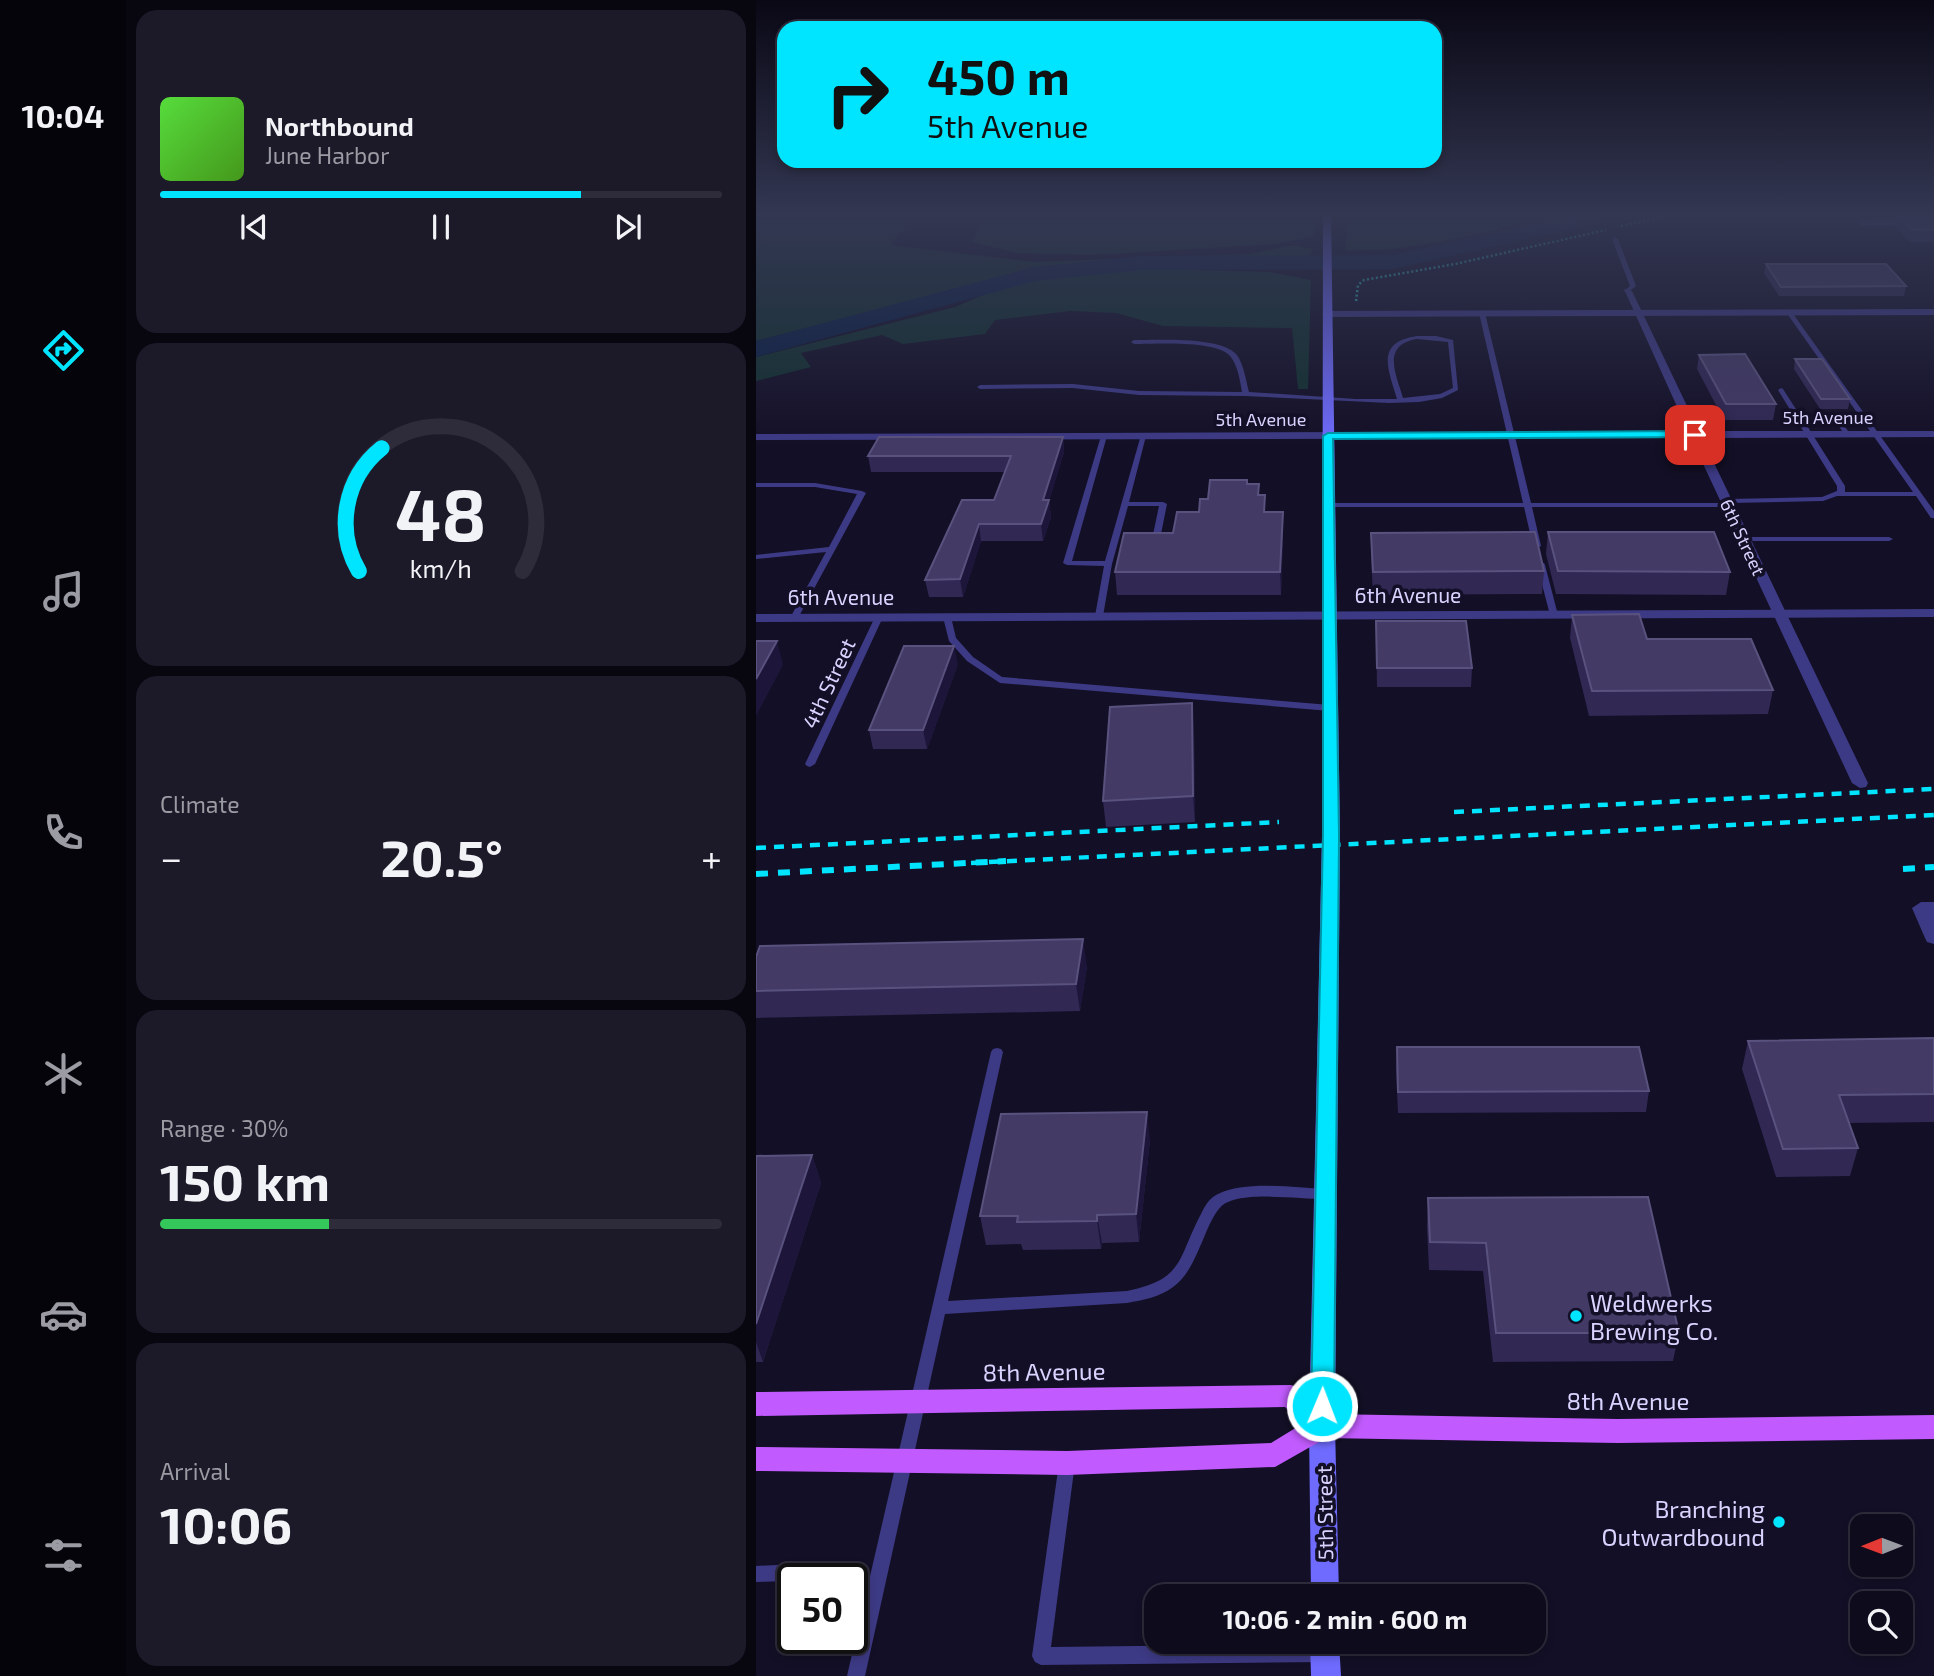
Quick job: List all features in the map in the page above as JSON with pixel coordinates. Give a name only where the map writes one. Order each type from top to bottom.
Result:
[{"type":"main road","name":"5th Street","points":[[1325,1584],[1322,1426],[1331,836],[1329,291]]},
{"type":"main road","name":"8th Avenue","points":[[756,1404],[1291,1396],[1322,1426],[1618,1431],[1934,1427]]},
{"type":"main road","points":[[756,1459],[971,1464],[1275,1455],[1322,1426]]},
{"type":"street","name":"6th Street","points":[[1627,291],[1860,783]]},
{"type":"street","points":[[1328,314],[1934,312]]},
{"type":"street","name":"5th Avenue","points":[[756,437],[1934,434]]},
{"type":"street","name":"6th Avenue","points":[[756,618],[1934,613]]},
{"type":"street","points":[[1927,908],[1934,937]]},
{"type":"lane","points":[[1790,312],[1934,516]]},
{"type":"lane","points":[[1482,313],[1553,615]]},
{"type":"lane","points":[[980,387],[1085,387],[1136,393],[1246,394],[1328,399],[1399,399],[1444,396],[1456,389],[1451,341],[1415,338],[1395,345],[1391,355],[1399,399]]},
{"type":"lane","points":[[1134,342],[1168,342],[1225,348],[1234,355],[1246,394]]},
{"type":"lane","points":[[1781,390],[1841,485],[1841,492],[1838,494]]},
{"type":"lane","points":[[1800,419],[1837,419],[1847,434]]},
{"type":"lane","points":[[1104,436],[1067,563],[1108,564]]},
{"type":"lane","points":[[1100,617],[1108,564],[1143,436]]},
{"type":"lane","points":[[756,485],[815,485],[862,493],[794,618]]},
{"type":"lane","points":[[1329,505],[1727,503],[1811,499],[1838,494],[1918,494]]},
{"type":"lane","points":[[1125,504],[1163,504],[1156,544],[1139,545]]},
{"type":"lane","points":[[1744,539],[1889,539]]},
{"type":"lane","points":[[1113,545],[1126,545]]},
{"type":"lane","points":[[756,557],[831,549]]},
{"type":"lane","name":"4th Street","points":[[810,764],[879,617]]},
{"type":"lane","points":[[947,617],[952,639],[970,659],[1000,680],[1330,708]]},
{"type":"lane","points":[[856,1676],[997,1052]]},
{"type":"lane","points":[[939,1308],[1127,1297],[1156,1292],[1176,1278],[1218,1200],[1235,1193],[1326,1194]]},
{"type":"lane","points":[[1067,1463],[1041,1656],[1326,1657]]},
{"type":"lane","points":[[756,1574],[777,1573]]},
{"type":"path","points":[[1356,305],[1357,291]]},
{"type":"green space","points":[[756,291],[949,291],[756,341]]},
{"type":"green space","points":[[992,291],[1311,291],[1308,389],[1298,389],[1292,328],[1163,326],[1116,313],[1070,311],[995,320],[985,334],[903,344],[882,335],[801,353],[811,367],[756,381],[756,357],[955,307]]},
{"type":"building","points":[[1745,354],[1776,404],[1726,404],[1699,355]]},
{"type":"building","points":[[1795,359],[1822,359],[1850,399],[1821,399]]},
{"type":"building","points":[[879,437],[1063,437],[1043,500],[1049,500],[1041,524],[979,524],[960,579],[925,580],[962,500],[994,500],[1011,456],[868,456]]},
{"type":"building","points":[[1210,480],[1247,480],[1247,484],[1259,484],[1258,495],[1265,495],[1264,512],[1283,512],[1280,572],[1115,572],[1124,533],[1173,533],[1177,512],[1199,512],[1200,499],[1208,499]]},
{"type":"building","points":[[1535,532],[1544,571],[1373,572],[1371,533]]},
{"type":"building","points":[[1548,532],[1714,532],[1730,572],[1558,571]]},
{"type":"building","points":[[1639,614],[1647,639],[1751,639],[1773,690],[1592,691],[1572,615]]},
{"type":"building","points":[[1376,621],[1466,621],[1472,668],[1377,668]]},
{"type":"building","points":[[756,641],[777,641],[756,679]]},
{"type":"building","points":[[904,646],[954,646],[923,730],[869,730]]},
{"type":"building","points":[[1192,703],[1193,796],[1103,801],[1110,707]]},
{"type":"building","points":[[1083,939],[1076,984],[756,991],[756,957],[760,946]]},
{"type":"building","points":[[1934,1038],[1934,1094],[1839,1095],[1858,1148],[1783,1149],[1748,1041]]},
{"type":"building","points":[[1397,1047],[1639,1047],[1649,1091],[1398,1092]]},
{"type":"building","points":[[1147,1112],[1136,1214],[1097,1215],[1097,1221],[1017,1222],[1018,1216],[980,1216],[1001,1114]]},
{"type":"building","points":[[812,1155],[756,1324],[756,1156]]},
{"type":"building","name":"Weldwerks Brewing Co.","points":[[1648,1197],[1679,1333],[1496,1333],[1486,1243],[1430,1242],[1428,1198]]},
{"type":"waterway","points":[[756,349],[970,291]]},
{"type":"railway","points":[[1454,812],[1934,789]]},
{"type":"railway","points":[[971,863],[1934,815]]},
{"type":"railway","points":[[756,848],[1279,822]]},
{"type":"railway","points":[[756,874],[1006,861]]},
{"type":"railway","points":[[1903,869],[1934,867]]},
{"type":"place","name":"Weldwerks Brewing Co.","points":[[1576,1316]]},
{"type":"place","name":"Branching Outwardbound","points":[[1779,1522]]},
{"type":"route","points":[[1322,1406],[1331,836],[1328,436],[1695,435]]}]
